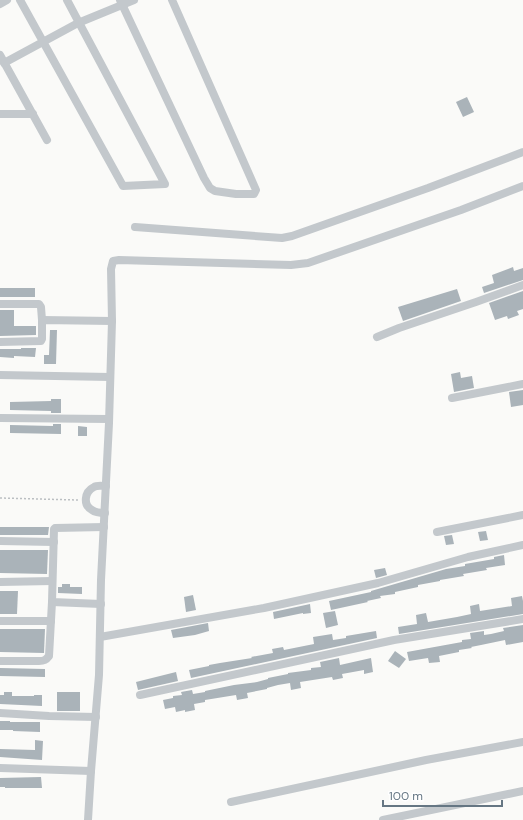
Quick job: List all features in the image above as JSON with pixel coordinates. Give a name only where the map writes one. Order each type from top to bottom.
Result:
[{"type":"street","points":[[0,4],[7,0]]},
{"type":"street","points":[[20,0],[123,186],[165,184],[67,0]]},
{"type":"street","points":[[4,63],[78,23],[121,3],[134,0]]},
{"type":"street","points":[[121,3],[210,188],[217,192],[254,194],[256,190],[172,0]]},
{"type":"street","points":[[0,55],[47,140]]},
{"type":"street","points":[[0,114],[33,114]]},
{"type":"street","points":[[135,227],[282,238],[292,236],[428,188],[523,152]]},
{"type":"street","points":[[88,820],[100,675],[101,604],[112,321],[110,269],[112,263],[119,260],[291,265],[308,263],[461,210],[523,186]]},
{"type":"street","points":[[377,337],[523,285]]},
{"type":"street","points":[[0,304],[39,304],[41,307],[42,320],[41,341],[0,342]]},
{"type":"street","points":[[42,320],[112,321]]},
{"type":"street","points":[[0,375],[110,377]]},
{"type":"street","points":[[452,398],[523,384]]},
{"type":"street","points":[[0,418],[109,419]]},
{"type":"street","points":[[105,513],[91,510],[86,500],[87,493],[93,488],[96,486],[106,486]]},
{"type":"street","points":[[436,532],[523,515]]},
{"type":"street","points":[[0,662],[39,661],[46,660],[49,656],[54,529],[104,527]]},
{"type":"street","points":[[0,541],[54,542]]},
{"type":"street","points":[[100,637],[257,609],[330,594],[378,583],[468,557],[523,545]]},
{"type":"street","points":[[0,582],[52,581]]},
{"type":"street","points":[[52,602],[101,604]]},
{"type":"street","points":[[140,695],[394,640],[523,619]]},
{"type":"street","points":[[0,621],[51,620]]},
{"type":"street","points":[[0,713],[96,717]]},
{"type":"street","points":[[231,802],[426,760],[523,742]]},
{"type":"street","points":[[0,768],[91,771]]},
{"type":"street","points":[[383,820],[523,791]]},
{"type":"path","points":[[0,498],[86,500]]},
{"type":"building","points":[[467,97],[474,112],[463,117],[456,102]]},
{"type":"building","points":[[513,267],[514,271],[523,268],[523,280],[484,293],[482,287],[494,283],[492,275]]},
{"type":"building","points":[[0,288],[35,288],[35,297],[0,297]]},
{"type":"building","points":[[457,289],[461,301],[403,321],[398,307]]},
{"type":"building","points":[[523,291],[523,309],[517,311],[519,315],[508,319],[507,316],[495,320],[489,303]]},
{"type":"building","points":[[0,310],[14,310],[14,326],[36,326],[36,335],[0,336]]},
{"type":"building","points":[[50,330],[57,330],[56,364],[44,364],[44,355],[49,355]]},
{"type":"building","points":[[36,348],[35,357],[0,357],[0,349]]},
{"type":"building","points":[[460,372],[461,378],[472,376],[474,388],[454,392],[451,374]]},
{"type":"building","points":[[523,390],[523,405],[511,407],[509,392]]},
{"type":"building","points":[[51,399],[61,399],[61,413],[51,413],[51,411],[10,410],[10,402],[51,401]]},
{"type":"building","points":[[53,424],[61,424],[61,434],[10,433],[10,425],[53,426]]},
{"type":"building","points":[[78,426],[87,427],[87,436],[78,436]]},
{"type":"building","points":[[0,527],[49,527],[48,535],[0,535]]},
{"type":"building","points":[[486,531],[488,540],[480,541],[478,532]]},
{"type":"building","points":[[452,535],[454,544],[446,545],[444,536]]},
{"type":"building","points":[[0,550],[48,550],[47,574],[0,573]]},
{"type":"building","points":[[504,555],[505,565],[463,574],[464,576],[418,585],[418,587],[395,592],[395,594],[380,596],[381,598],[367,601],[368,602],[331,610],[329,601],[371,592],[446,569],[494,559],[494,557]]},
{"type":"building","points":[[385,568],[387,575],[376,578],[374,570]]},
{"type":"building","points":[[62,584],[70,584],[70,587],[82,587],[82,594],[58,593],[58,587],[62,587]]},
{"type":"building","points":[[0,591],[18,591],[17,614],[0,614]]},
{"type":"building","points":[[193,595],[196,610],[186,612],[184,597]]},
{"type":"building","points":[[522,596],[523,614],[399,634],[398,627],[417,624],[416,615],[426,613],[428,622],[457,617],[471,614],[470,606],[479,604],[480,611],[512,606],[511,598]]},
{"type":"building","points":[[310,604],[311,613],[303,613],[274,619],[273,612]]},
{"type":"building","points":[[335,611],[338,625],[326,628],[323,613]]},
{"type":"building","points":[[208,623],[209,631],[195,635],[173,638],[171,630]]},
{"type":"building","points":[[523,625],[523,642],[506,645],[505,640],[471,647],[472,648],[459,650],[459,652],[439,656],[440,662],[429,663],[428,658],[409,661],[407,652],[462,642],[462,640],[471,639],[470,633],[484,631],[484,635],[491,634],[504,631],[503,628]]},
{"type":"building","points":[[0,629],[45,629],[44,653],[0,652]]},
{"type":"building","points":[[376,631],[377,638],[191,678],[189,670],[273,653],[272,649],[283,647],[284,650],[314,644],[313,637],[332,634],[333,640],[346,638],[346,636]]},
{"type":"building","points":[[395,651],[406,659],[399,668],[388,661]]},
{"type":"building","points":[[339,658],[340,665],[371,658],[373,672],[364,674],[364,670],[342,674],[343,678],[333,680],[332,677],[300,682],[301,688],[291,690],[290,683],[278,685],[247,693],[248,698],[237,700],[236,695],[205,700],[205,702],[194,704],[195,710],[185,712],[185,710],[176,712],[175,707],[165,709],[163,700],[173,698],[173,696],[182,695],[181,692],[192,690],[193,694],[234,685],[257,682],[288,673],[311,670],[311,668],[321,667],[320,662]]},
{"type":"building","points":[[0,668],[45,669],[45,677],[0,676]]},
{"type":"building","points":[[176,672],[178,681],[138,690],[136,682]]},
{"type":"building","points":[[4,692],[12,692],[12,696],[42,695],[42,706],[0,704],[0,695],[4,695]]},
{"type":"building","points":[[57,692],[80,692],[80,711],[57,711]]},
{"type":"building","points":[[0,721],[40,722],[40,732],[0,730]]},
{"type":"building","points":[[35,740],[43,741],[42,760],[0,757],[0,749],[35,750]]},
{"type":"building","points":[[41,777],[42,788],[0,787],[0,778]]}]
